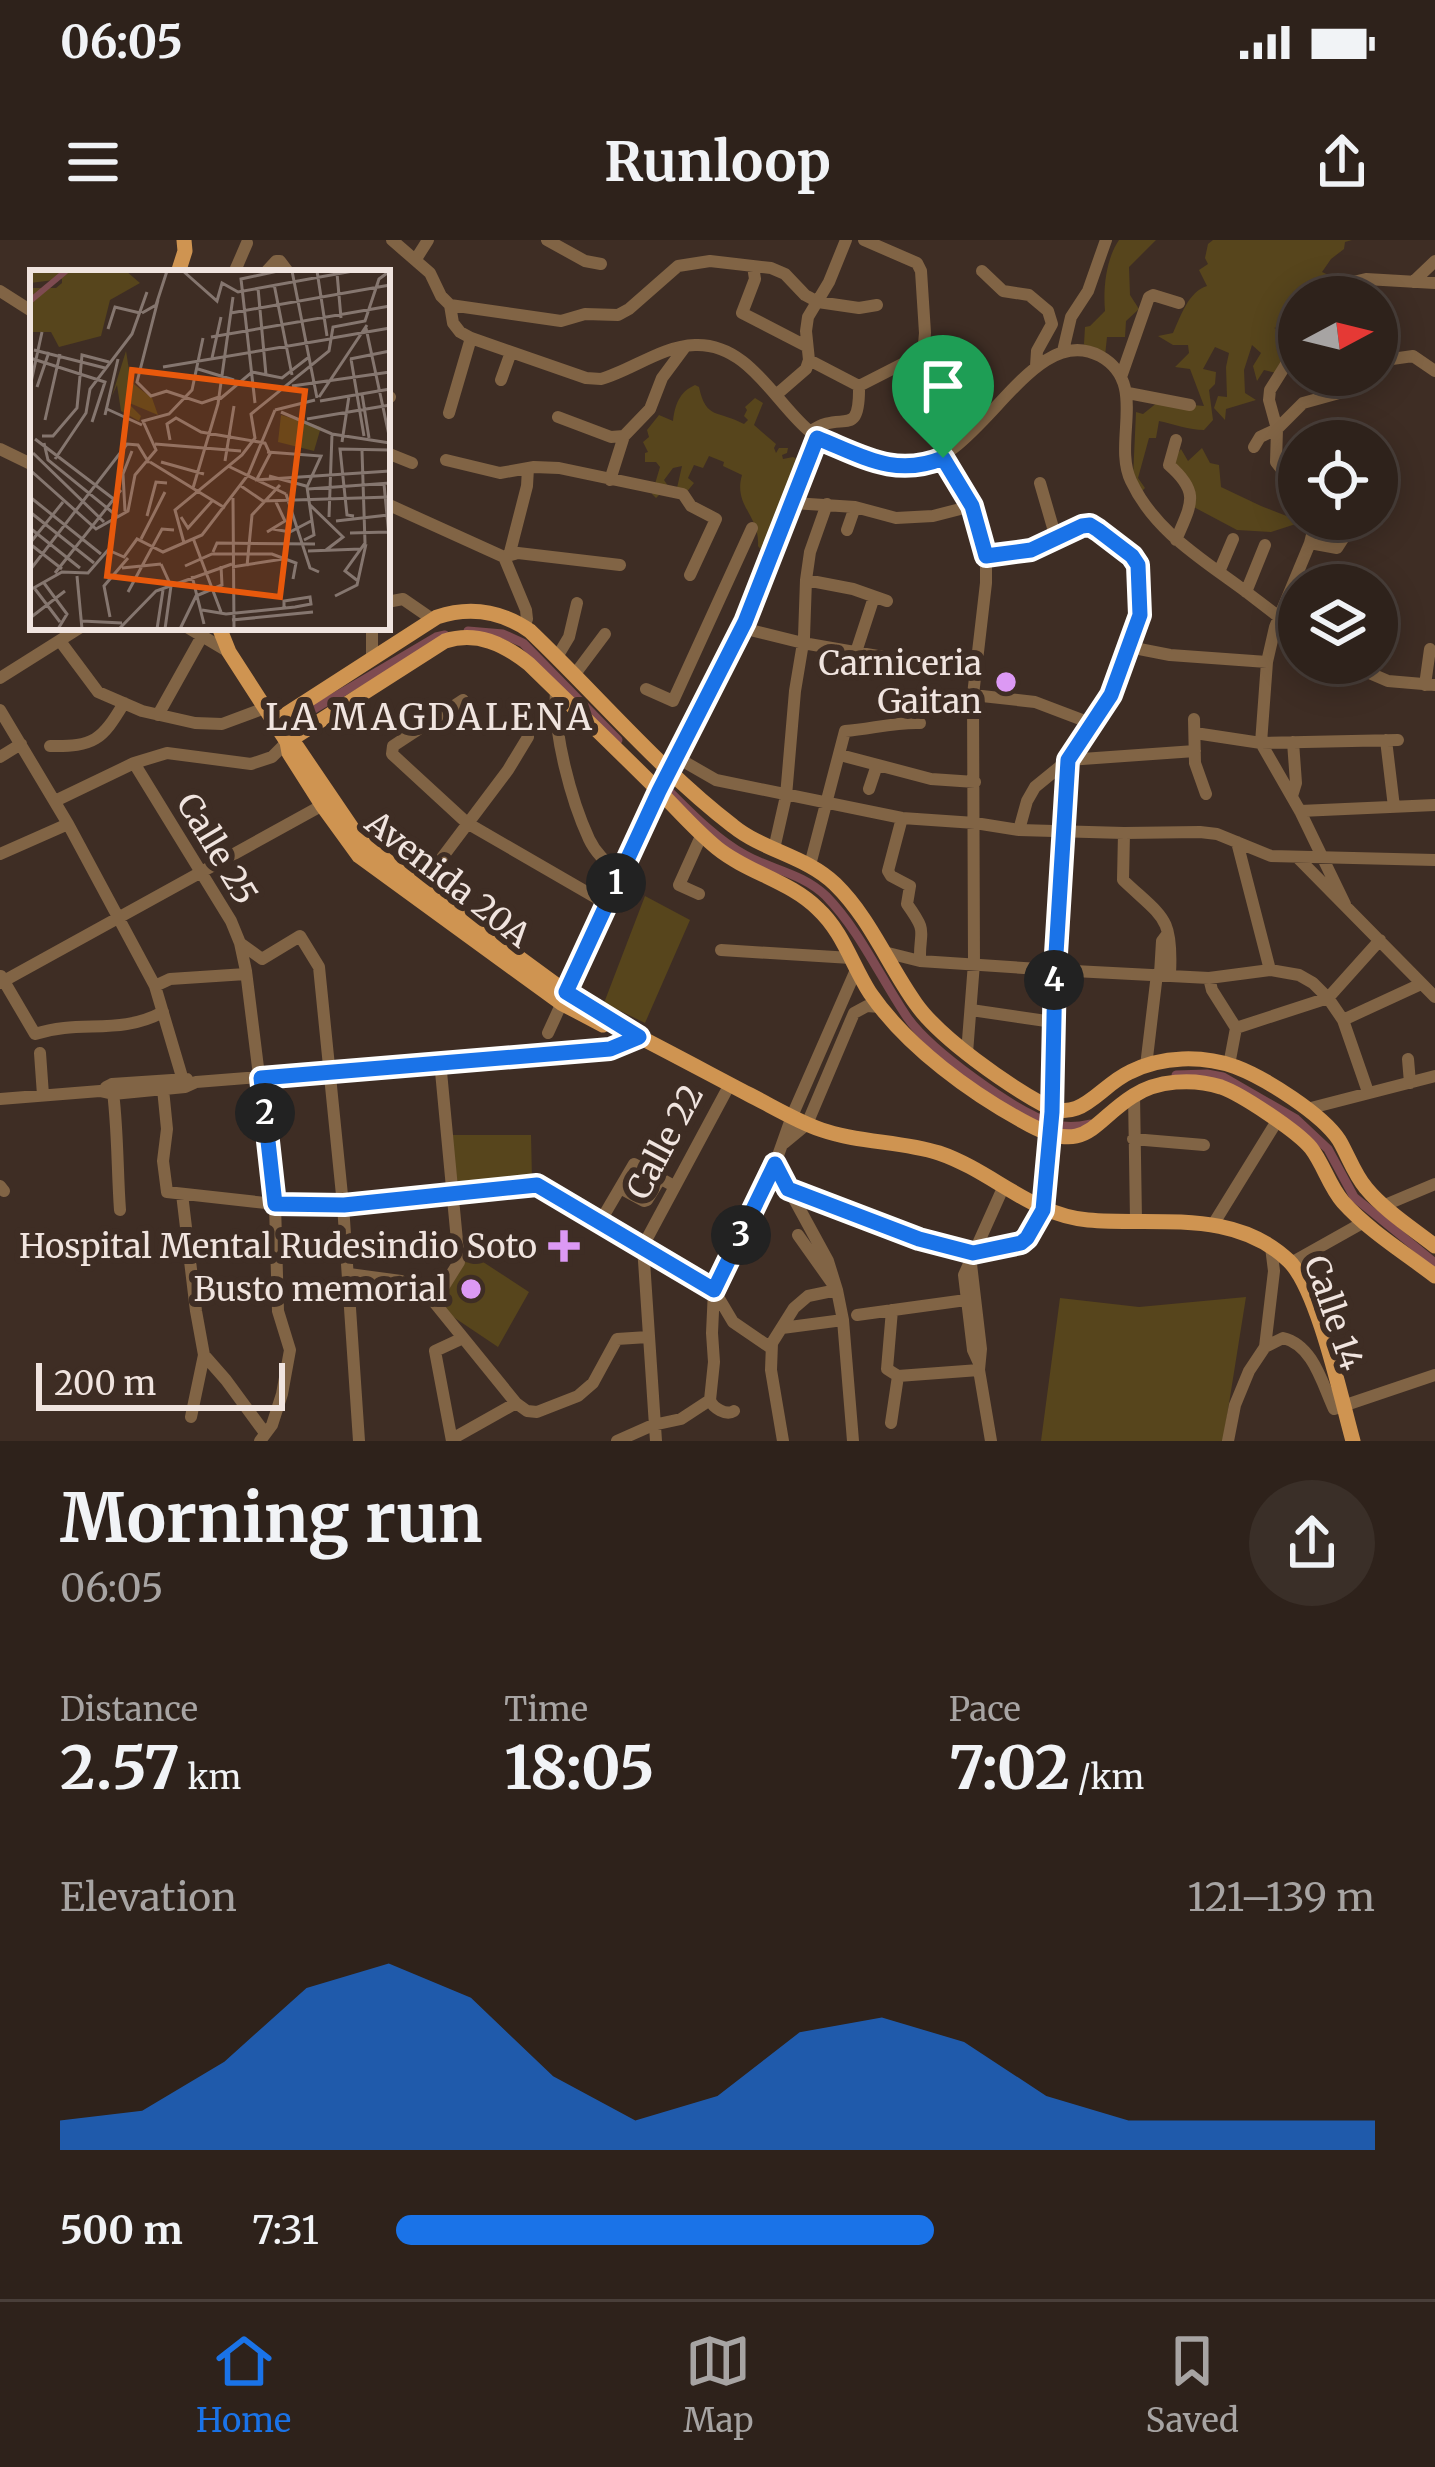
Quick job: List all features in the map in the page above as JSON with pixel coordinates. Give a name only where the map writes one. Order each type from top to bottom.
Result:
[{"type":"main road","points":[[179,270],[184,240]]},
{"type":"main road","points":[[269,715],[431,620],[477,610],[504,617],[524,627],[575,674],[667,776],[702,834],[726,855],[813,903],[836,928],[880,1006],[941,1067],[1025,1122],[1073,1136],[1090,1132],[1134,1095],[1166,1083],[1210,1085],[1233,1093],[1310,1147],[1338,1196],[1434,1278]]},
{"type":"main road","points":[[220,630],[229,652],[287,742],[435,646],[454,638],[499,644],[731,826],[810,866],[846,896],[928,1019],[968,1053],[1052,1110],[1078,1110],[1120,1077],[1167,1060],[1228,1065],[1307,1109],[1331,1130],[1365,1187],[1435,1246]]},
{"type":"main road","name":"Avenida 20A","points":[[287,742],[297,747],[327,802],[417,891],[564,998],[618,1022],[632,1034],[799,1120],[840,1135],[939,1154],[1043,1210],[1091,1221],[1214,1223]]},
{"type":"main road","points":[[1214,1223],[1256,1238],[1280,1254]]},
{"type":"main road","name":"Calle 14","points":[[1280,1254],[1353,1441]]},
{"type":"main road","name":"Calle 14","points":[[1339,1408],[1342,1441]]},
{"type":"street","points":[[392,240],[430,273],[450,305],[453,322],[471,338],[601,379],[686,346],[713,346],[744,362],[813,435],[902,468],[943,458],[1036,366],[1063,351],[1094,354],[1109,362],[1128,393],[1126,470],[1160,526],[1278,617]]},
{"type":"street","points":[[416,259],[428,240]]},
{"type":"street","points":[[547,240],[585,261],[601,264]]},
{"type":"street","points":[[776,395],[806,369],[808,317],[846,240]]},
{"type":"street","points":[[859,386],[912,359],[924,344],[924,284],[917,263],[864,240]]},
{"type":"street","points":[[1063,351],[1070,317],[1088,291],[1106,240]]},
{"type":"street","points":[[235,270],[247,243]]},
{"type":"street","points":[[450,305],[561,321],[585,314],[618,315],[679,266],[710,261],[784,274],[818,302],[859,308],[877,305]]},
{"type":"street","points":[[1413,282],[1435,261]]},
{"type":"street","points":[[753,266],[755,279],[742,313],[859,386]]},
{"type":"street","points":[[982,271],[1003,291],[1030,296],[1048,311],[1052,324],[1037,351],[1036,366]]},
{"type":"street","points":[[1398,281],[1435,283]]},
{"type":"street","points":[[0,291],[30,310]]},
{"type":"street","points":[[1121,377],[1149,297],[1179,303]]},
{"type":"street","points":[[449,413],[471,338]]},
{"type":"street","points":[[610,480],[624,436],[650,409],[662,377],[686,346]]},
{"type":"street","points":[[501,380],[511,352]]},
{"type":"street","points":[[1398,358],[1419,358],[1431,368]]},
{"type":"street","points":[[1278,377],[1269,400],[1277,429],[1278,465]]},
{"type":"street","points":[[548,1033],[743,625],[793,503],[813,435],[825,422],[856,417],[859,386]]},
{"type":"street","points":[[1128,393],[1190,405]]},
{"type":"street","points":[[1254,447],[1303,403],[1328,396]]},
{"type":"street","points":[[558,417],[611,437],[624,436]]},
{"type":"street","points":[[1175,440],[1169,465],[1190,488],[1189,508],[1176,540]]},
{"type":"street","points":[[0,449],[30,464]]},
{"type":"street","points":[[390,454],[412,463]]},
{"type":"street","points":[[943,458],[972,506],[986,556],[973,695],[974,963],[968,1053]]},
{"type":"street","points":[[446,460],[500,472],[559,468],[682,494],[691,506],[716,519],[690,575]]},
{"type":"street","points":[[524,627],[526,610],[506,556],[528,468]]},
{"type":"street","points":[[1040,483],[1056,538]]},
{"type":"street","points":[[793,503],[855,507],[896,518],[972,506]]},
{"type":"street","points":[[774,849],[786,796],[810,552],[827,504]]},
{"type":"street","points":[[390,505],[506,556],[518,553],[620,565]]},
{"type":"street","points":[[847,530],[855,507]]},
{"type":"street","points":[[986,556],[1031,550],[1090,525],[1138,565],[1140,615],[1111,695],[1068,760],[1035,787],[1019,830]]},
{"type":"street","points":[[646,689],[674,701],[752,528]]},
{"type":"street","points":[[1219,572],[1233,539]]},
{"type":"street","points":[[1301,564],[1311,540]]},
{"type":"street","points":[[1310,543],[1336,548],[1341,540]]},
{"type":"street","points":[[1246,592],[1265,545]]},
{"type":"street","points":[[806,580],[880,599],[857,648]]},
{"type":"street","points":[[390,601],[403,599],[431,620]]},
{"type":"street","points":[[557,657],[569,637],[577,603]]},
{"type":"street","points":[[1278,622],[1267,662],[1261,743],[1345,904]]},
{"type":"street","points":[[743,625],[975,669]]},
{"type":"street","points":[[0,678],[76,630]]},
{"type":"street","points":[[191,630],[229,652]]},
{"type":"street","points":[[371,657],[372,630]]},
{"type":"street","points":[[575,674],[605,634]]},
{"type":"street","points":[[158,715],[201,638]]},
{"type":"street","points":[[60,640],[98,692],[124,703],[195,723],[223,724],[269,715]]},
{"type":"street","points":[[1130,646],[1170,656],[1267,662]]},
{"type":"street","points":[[698,649],[726,661]]},
{"type":"street","points":[[1398,682],[1430,685],[1430,649]]},
{"type":"street","points":[[556,691],[554,714],[563,760],[590,842],[620,875]]},
{"type":"street","points":[[973,695],[1036,702],[1093,724]]},
{"type":"street","points":[[463,700],[393,746],[392,754],[467,823],[607,904]]},
{"type":"street","points":[[50,746],[94,740],[107,732],[124,703]]},
{"type":"street","points":[[0,711],[68,824],[155,986],[188,1082]]},
{"type":"street","points":[[810,866],[845,731],[920,723]]},
{"type":"street","points":[[1206,794],[1196,763],[1195,726],[1261,743],[1392,740],[1394,807]]},
{"type":"street","points":[[417,891],[528,736]]},
{"type":"street","points":[[55,801],[166,753],[251,764],[272,757],[287,742]]},
{"type":"street","points":[[1292,796],[1296,783],[1293,742]]},
{"type":"street","points":[[0,757],[21,744]]},
{"type":"street","points":[[1068,760],[1196,751]]},
{"type":"street","points":[[840,755],[931,779],[975,782]]},
{"type":"street","points":[[788,1189],[972,1258],[1027,1238],[1043,1210],[1051,1131],[1068,760]]},
{"type":"street","name":"Calle 25","points":[[134,763],[231,921],[247,974],[275,1204],[278,1311],[290,1350],[282,1394],[263,1437]]},
{"type":"street","points":[[868,789],[877,765]]},
{"type":"street","points":[[667,776],[716,780],[902,818],[1019,830],[1200,832],[1270,856],[1435,860]]},
{"type":"street","points":[[163,1012],[130,1026],[71,1026],[35,1034],[1,980],[327,802]]},
{"type":"street","points":[[1300,811],[1435,805]]},
{"type":"street","points":[[902,818],[888,871],[910,886],[907,904],[924,935],[920,961]]},
{"type":"street","points":[[0,854],[68,824]]},
{"type":"street","points":[[1124,833],[1123,880],[1167,921],[1172,942],[1146,1066]]},
{"type":"street","points":[[699,894],[679,885],[702,834]]},
{"type":"street","points":[[1237,842],[1270,970]]},
{"type":"street","points":[[1296,856],[1435,997]]},
{"type":"street","points":[[240,944],[262,959],[295,937],[303,938],[319,968],[344,1205],[359,1441]]},
{"type":"street","points":[[1237,1028],[1328,998],[1380,940]]},
{"type":"street","points":[[721,950],[854,964],[801,1096],[799,1120]]},
{"type":"street","points":[[884,952],[920,961],[1055,970],[1209,978],[1270,970],[1298,975],[1313,983],[1343,1020],[1369,1092]]},
{"type":"street","points":[[155,986],[170,979],[247,974]]},
{"type":"street","points":[[1209,978],[1237,1028],[1228,1065]]},
{"type":"street","points":[[1343,1020],[1421,984]]},
{"type":"street","points":[[734,1411],[725,1413],[710,1400],[714,1290],[784,1143],[816,1102],[854,1013],[880,1006]]},
{"type":"street","points":[[971,1010],[1053,1022]]},
{"type":"street","points":[[0,1099],[610,1049],[632,1034]]},
{"type":"street","points":[[40,1053],[43,1095]]},
{"type":"street","points":[[1408,1059],[1410,1083]]},
{"type":"street","points":[[434,1302],[459,1262],[440,1061]]},
{"type":"street","points":[[1307,1109],[1435,1076]]},
{"type":"street","points":[[108,1090],[163,1089],[188,1082]]},
{"type":"street","name":"Calle 22","points":[[656,1441],[643,1246],[667,1182],[730,1084]]},
{"type":"street","points":[[163,1089],[167,1192],[275,1204],[344,1205],[537,1185],[714,1290],[734,1322],[771,1348]]},
{"type":"street","points":[[108,1090],[120,1210]]},
{"type":"street","points":[[1134,1095],[1136,1220]]},
{"type":"street","points":[[801,1096],[816,1102]]},
{"type":"street","points":[[1214,1223],[1277,1121]]},
{"type":"street","points":[[1133,1139],[1204,1145]]},
{"type":"street","points":[[600,1222],[634,1164],[667,1182],[644,1201],[620,1188]]},
{"type":"street","points":[[775,1164],[828,1261],[850,1317],[858,1439]]},
{"type":"street","points":[[1385,1205],[1435,1184]]},
{"type":"street","points":[[979,1365],[964,1275],[1003,1188]]},
{"type":"street","points":[[182,1195],[204,1355],[191,1417]]},
{"type":"street","points":[[1228,1441],[1235,1405],[1264,1347],[1280,1254],[1364,1222]]},
{"type":"street","points":[[798,1235],[837,1290]]},
{"type":"street","points":[[972,1258],[988,1438]]},
{"type":"street","points":[[349,1274],[401,1281],[434,1302],[521,1407],[537,1412],[586,1391],[617,1339],[648,1337]]},
{"type":"street","points":[[783,1441],[770,1370],[771,1348],[794,1308],[808,1296],[837,1290]]},
{"type":"street","points":[[782,1328],[966,1300]]},
{"type":"street","points":[[891,1423],[892,1310]]},
{"type":"street","points":[[463,1337],[436,1351],[452,1440],[521,1407]]},
{"type":"street","points":[[1264,1347],[1283,1338],[1293,1340],[1309,1354],[1339,1408],[1435,1375]]},
{"type":"street","points":[[204,1355],[263,1437]]},
{"type":"street","points":[[893,1373],[979,1365]]},
{"type":"street","points":[[617,1441],[681,1419],[710,1400]]},
{"type":"shaded area","points":[[1119,240],[1156,240],[1129,267],[1130,295],[1139,309],[1126,321],[1125,337],[1107,337],[1105,356],[1090,353],[1084,344],[1085,327],[1105,311],[1106,274]]},
{"type":"shaded area","points":[[1213,240],[1352,240],[1345,242],[1322,272],[1331,276],[1278,276],[1278,327],[1274,328],[1278,329],[1278,370],[1264,370],[1257,381],[1253,366],[1261,353],[1252,345],[1244,370],[1245,393],[1256,400],[1226,409],[1225,420],[1214,408],[1218,396],[1227,397],[1229,353],[1215,347],[1203,369],[1216,372],[1209,390],[1213,420],[1204,430],[1159,421],[1138,478],[1145,488],[1142,491],[1133,478],[1136,412],[1143,414],[1158,402],[1204,406],[1190,369],[1175,367],[1189,353],[1188,345],[1173,345],[1158,336],[1173,333],[1190,299],[1207,286],[1199,270],[1208,264],[1208,244]]},
{"type":"shaded area","points":[[695,385],[709,410],[744,424],[748,420],[745,407],[755,398],[763,403],[754,425],[776,444],[776,453],[788,448],[783,459],[803,462],[763,569],[756,565],[762,551],[741,495],[742,475],[723,466],[724,462],[709,456],[703,468],[694,465],[688,478],[694,483],[685,494],[677,488],[682,466],[673,468],[664,480],[668,486],[656,498],[652,494],[660,467],[645,462],[647,430],[659,415],[673,421],[679,400]]},
{"type":"shaded area","points":[[1202,448],[1210,463],[1219,465],[1221,487],[1278,513],[1278,530],[1237,530],[1190,505],[1170,463],[1181,449],[1188,461]]},
{"type":"shaded area","points":[[645,896],[690,920],[645,1023],[604,1003]]},
{"type":"shaded area","points":[[449,1135],[531,1135],[532,1179],[453,1186]]},
{"type":"shaded area","points":[[476,1229],[488,1237],[477,1258],[529,1292],[498,1347],[431,1302]]},
{"type":"shaded area","points":[[1246,1297],[1223,1441],[1041,1441],[1060,1298],[1139,1307]]},
{"type":"waterway","points":[[468,631],[503,634],[523,643],[618,740]]},
{"type":"waterway","points":[[299,718],[445,635]]},
{"type":"waterway","points":[[668,790],[734,849],[807,882],[826,896],[907,1017],[954,1062],[1038,1118],[1063,1126],[1090,1124]]},
{"type":"waterway","points":[[1176,1075],[1223,1077],[1296,1119],[1328,1149],[1354,1197],[1435,1263]]},
{"type":"place","name":"Carniceria Gaitan","points":[[1006,682]]},
{"type":"place","name":"Hospital Mental Rudesindio Soto","points":[[564,1246]]},
{"type":"place","name":"Busto memorial","points":[[471,1289]]},
{"type":"district","name":"LA MAGDALENA","points":[[430,717]]},
{"type":"route","points":[[817,438],[902,468],[943,458],[979,521],[986,556],[1031,550],[1090,525],[1138,565],[1140,615],[1111,695],[1068,760],[1051,1133],[1043,1210],[1027,1238],[973,1253],[919,1239],[788,1189],[775,1164],[714,1290],[537,1185],[344,1205],[275,1204],[261,1078],[610,1049],[639,1037],[566,992],[659,791],[745,622],[817,438]]}]
